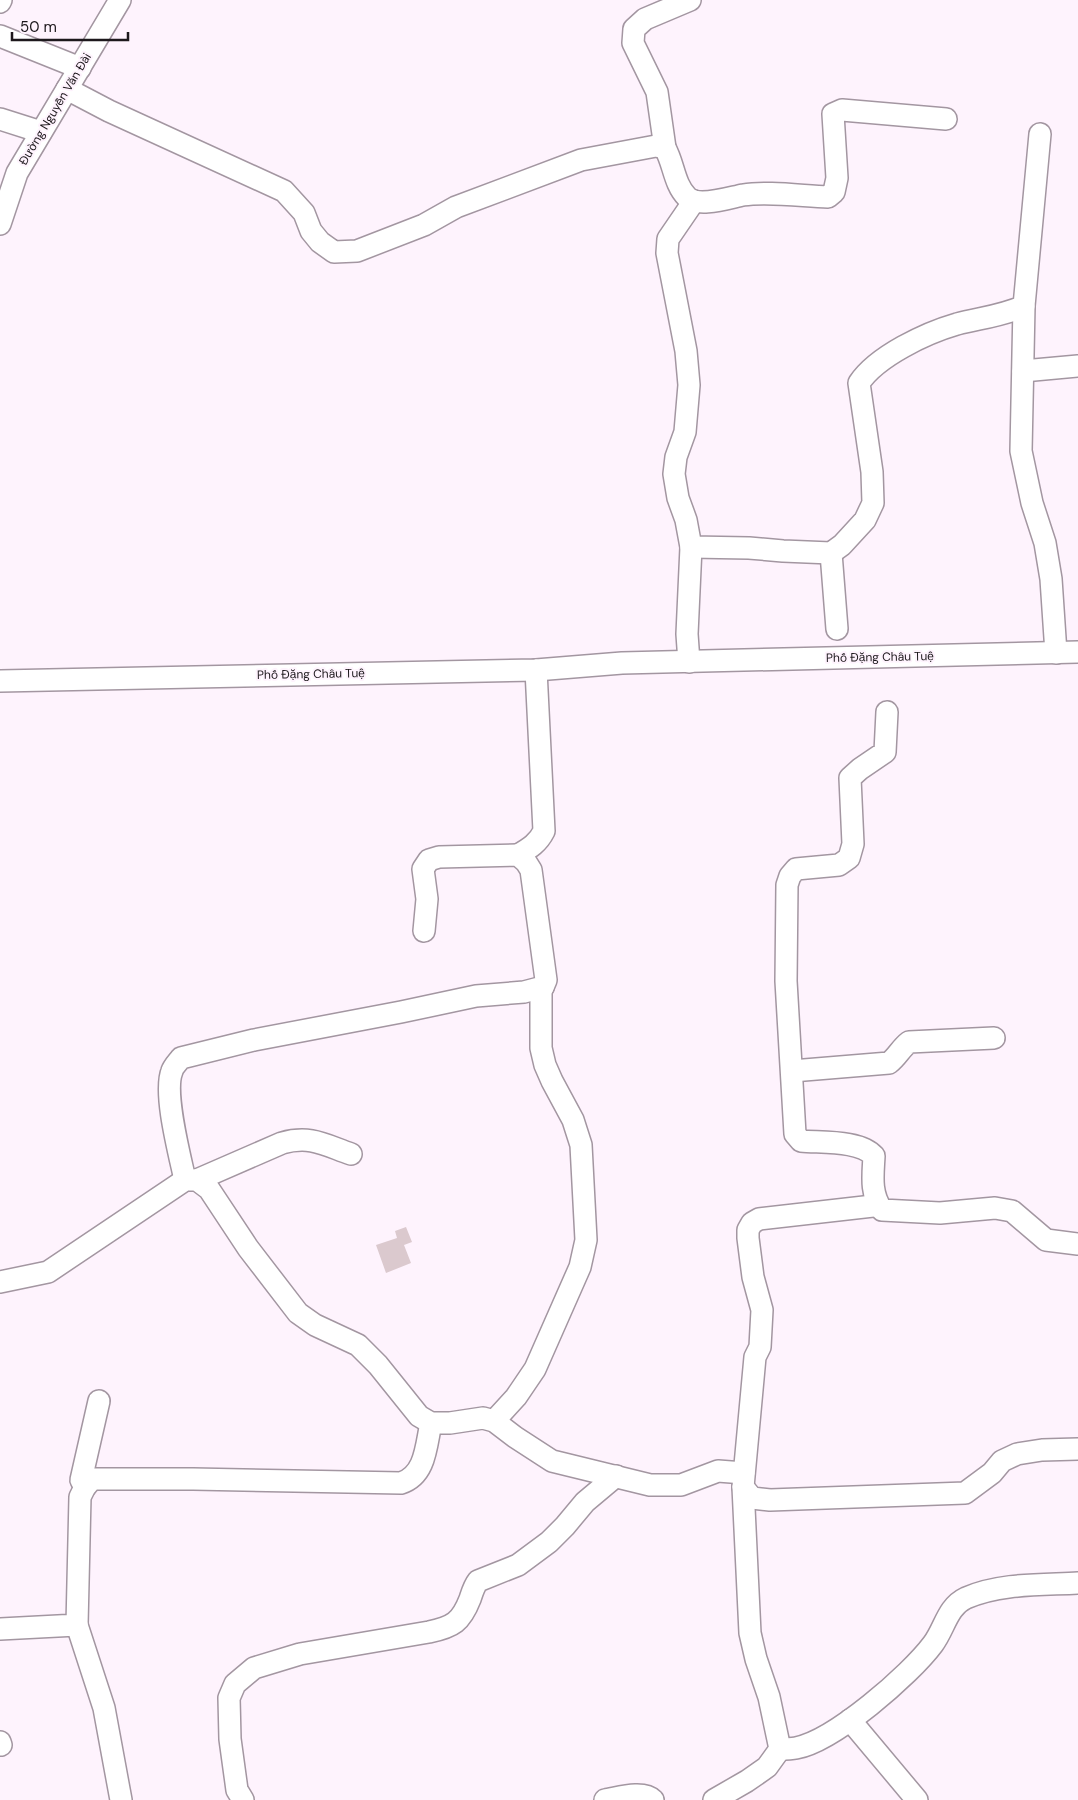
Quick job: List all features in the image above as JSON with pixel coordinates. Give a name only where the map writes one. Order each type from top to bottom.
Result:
[{"type":"street","name":"Đường Nguyễn Văn Đài","points":[[1,216],[16,172],[120,0]]},
{"type":"street","points":[[690,0],[644,19],[634,29],[633,43],[657,92],[665,148],[680,188],[688,199],[700,203],[751,194],[828,197],[834,192],[837,178],[833,114],[842,110],[946,119]]},
{"type":"street","points":[[0,36],[80,68]]},
{"type":"street","points":[[67,89],[109,111],[284,190],[304,213],[311,231],[320,242],[334,252],[357,251],[424,226],[456,207],[581,160],[656,146],[665,148]]},
{"type":"street","points":[[0,119],[41,132]]},
{"type":"street","points":[[1040,134],[1024,306],[1021,451],[1051,579],[1056,653]]},
{"type":"street","points":[[686,662],[690,547],[686,520],[678,498],[674,474],[676,457],[685,432],[689,385],[686,351],[667,252],[668,239],[694,201]]},
{"type":"street","points":[[690,547],[749,548],[831,553],[842,545],[865,520],[873,503],[872,472],[859,383],[866,373],[920,338],[956,324],[1007,314],[1024,306]]},
{"type":"street","points":[[1023,371],[1078,366]]},
{"type":"street","points":[[831,553],[837,629]]},
{"type":"street","name":"Phố Đặng Châu Tuệ","points":[[0,681],[536,670],[622,663],[1078,652]]},
{"type":"street","points":[[424,931],[427,899],[423,869],[429,860],[438,857],[518,855],[534,846],[544,830],[536,670]]},
{"type":"street","points":[[887,712],[885,752],[850,778],[853,844],[849,858],[839,864],[796,869],[790,876],[787,885],[786,981],[795,1134],[801,1141],[856,1146],[869,1150],[874,1156],[872,1185],[877,1203],[882,1210],[906,1213],[940,1213],[996,1208],[1012,1210],[1046,1240],[1078,1244]]},
{"type":"street","points":[[494,1420],[516,1397],[536,1368],[580,1267],[586,1240],[581,1145],[573,1120],[545,1065],[541,1048],[541,990],[546,980],[531,870],[518,855]]},
{"type":"street","points":[[543,987],[524,992],[476,996],[254,1040],[181,1058],[172,1071],[170,1091],[174,1130],[191,1180],[209,1189],[248,1248],[298,1313],[315,1325],[358,1345],[378,1365],[419,1416],[431,1423],[450,1423],[483,1418],[494,1420],[515,1437],[552,1460],[650,1485],[681,1485],[718,1471],[744,1480],[752,1498],[770,1500],[965,1493],[992,1473],[1002,1461],[1017,1454],[1042,1450],[1078,1449]]},
{"type":"street","points":[[792,1071],[889,1063],[895,1059],[901,1048],[909,1042],[994,1038]]},
{"type":"street","points":[[0,1282],[48,1272],[191,1180],[282,1143],[306,1139],[351,1154]]},
{"type":"street","points":[[714,1800],[767,1767],[780,1749],[769,1697],[756,1659],[750,1633],[744,1480],[755,1357],[760,1347],[762,1310],[753,1278],[748,1230],[752,1223],[759,1219],[873,1206],[877,1203]]},
{"type":"street","points":[[85,1487],[82,1480],[99,1401]]},
{"type":"street","points":[[121,1800],[104,1708],[77,1625],[80,1496],[85,1487],[92,1479],[401,1483],[409,1480],[420,1469],[431,1423]]},
{"type":"street","points":[[243,1800],[237,1790],[230,1739],[229,1698],[235,1684],[254,1668],[300,1654],[429,1632],[454,1624],[464,1614],[478,1581],[518,1565],[549,1542],[585,1502],[616,1476]]},
{"type":"street","points":[[780,1749],[796,1748],[819,1739],[850,1720],[896,1683],[933,1644],[951,1609],[965,1599],[993,1590],[1078,1583]]},
{"type":"street","points":[[0,1629],[77,1625]]},
{"type":"street","points":[[850,1720],[917,1800]]},
{"type":"street","points":[[605,1800],[641,1795],[650,1797],[653,1800]]},
{"type":"building","points":[[406,1227],[412,1242],[404,1245],[411,1263],[386,1273],[376,1245],[397,1238],[395,1231]]}]
